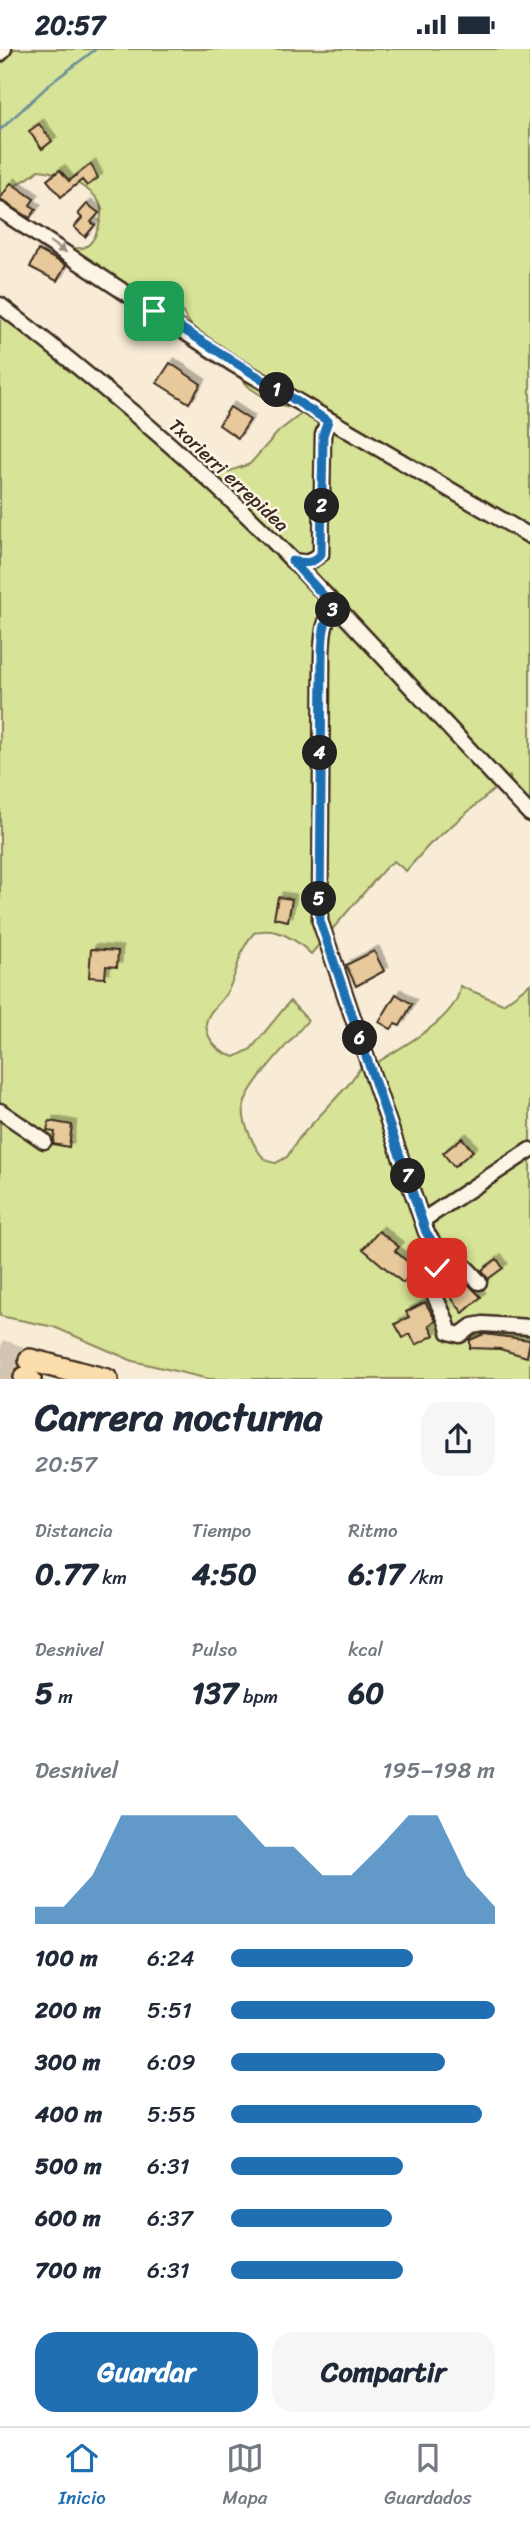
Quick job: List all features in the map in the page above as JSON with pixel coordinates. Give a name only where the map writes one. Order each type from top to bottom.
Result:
[{"type":"highway","points":[[28,1373],[96,1379]]},
{"type":"street","points":[[0,54],[4,49]]},
{"type":"street","points":[[0,210],[233,364],[530,536]]},
{"type":"street","name":"Txorierri errepidea","points":[[0,305],[108,390],[292,561],[530,814]]},
{"type":"street","points":[[292,561],[308,563],[315,561],[321,554],[323,435],[328,421]]},
{"type":"street","points":[[335,608],[328,615],[323,629],[320,921],[426,1232],[439,1252],[434,1296],[449,1332],[460,1335],[472,1326],[483,1324],[530,1327]]},
{"type":"street","points":[[0,1111],[44,1141]]},
{"type":"street","points":[[424,1220],[530,1150]]},
{"type":"street","points":[[439,1265],[444,1257],[456,1260],[479,1282]]},
{"type":"green space","points":[[0,49],[530,49],[530,823],[513,802],[510,776],[429,845],[406,871],[394,861],[386,867],[311,954],[278,932],[254,933],[244,947],[227,992],[206,1023],[215,1045],[223,1053],[235,1057],[251,1049],[290,1001],[308,1020],[261,1075],[244,1106],[246,1125],[255,1146],[265,1159],[276,1163],[287,1157],[299,1138],[348,1085],[366,1060],[378,1062],[428,1030],[450,1009],[460,986],[503,1004],[530,984],[530,1379],[209,1379],[133,1361],[54,1327],[0,1316],[0,315],[134,418],[195,474],[227,472],[250,464],[279,431],[305,411],[273,403],[250,388],[198,335],[180,309],[167,301],[126,289],[65,246],[87,246],[95,236],[100,222],[100,204],[82,186],[63,176],[38,170],[5,194],[0,215]]},
{"type":"building","points":[[39,124],[52,141],[42,149],[29,131]]},
{"type":"building","points":[[91,164],[98,178],[87,186],[82,180],[61,197],[47,180],[60,170],[69,181]]},
{"type":"building","points":[[11,183],[34,199],[30,205],[36,209],[30,218],[0,199]]},
{"type":"building","points":[[87,204],[99,213],[91,222],[95,225],[85,237],[74,227],[82,218],[78,214]]},
{"type":"building","points":[[38,250],[66,265],[57,281],[30,267]]},
{"type":"building","points":[[170,363],[201,384],[189,403],[157,383]]},
{"type":"building","points":[[230,407],[250,420],[238,438],[219,425]]},
{"type":"building","points":[[278,897],[292,899],[288,921],[274,918]]},
{"type":"building","points":[[91,949],[118,951],[117,967],[106,966],[105,978],[89,977]]},
{"type":"building","points":[[374,951],[384,971],[356,986],[346,965]]},
{"type":"building","points":[[396,994],[412,1004],[400,1026],[395,1024],[391,1029],[379,1022]]},
{"type":"building","points":[[49,1121],[72,1125],[69,1147],[53,1144],[55,1132],[47,1131]]},
{"type":"building","points":[[462,1138],[473,1151],[454,1167],[443,1153]]},
{"type":"building","points":[[379,1231],[399,1247],[395,1251],[416,1269],[403,1283],[363,1249]]},
{"type":"building","points":[[497,1259],[503,1268],[488,1279],[482,1270]]},
{"type":"building","points":[[456,1272],[481,1297],[463,1313],[443,1287],[443,1283]]},
{"type":"building","points":[[425,1302],[436,1321],[429,1325],[434,1335],[416,1345],[410,1334],[403,1338],[395,1324],[409,1317],[406,1312]]},
{"type":"building","points":[[484,1334],[530,1340],[527,1357],[500,1349],[470,1348],[470,1340]]},
{"type":"waterway","points":[[0,130],[51,83],[96,49]]},
{"type":"tunnel","points":[[0,1350],[30,1360]]},
{"type":"tunnel","points":[[0,1370],[25,1378]]},
{"type":"route","points":[[154,311],[233,364],[328,421],[323,435],[321,554],[315,561],[308,563],[292,561],[335,608],[328,615],[323,629],[318,832],[320,921],[422,1213],[426,1232],[439,1252],[437,1268]]}]
